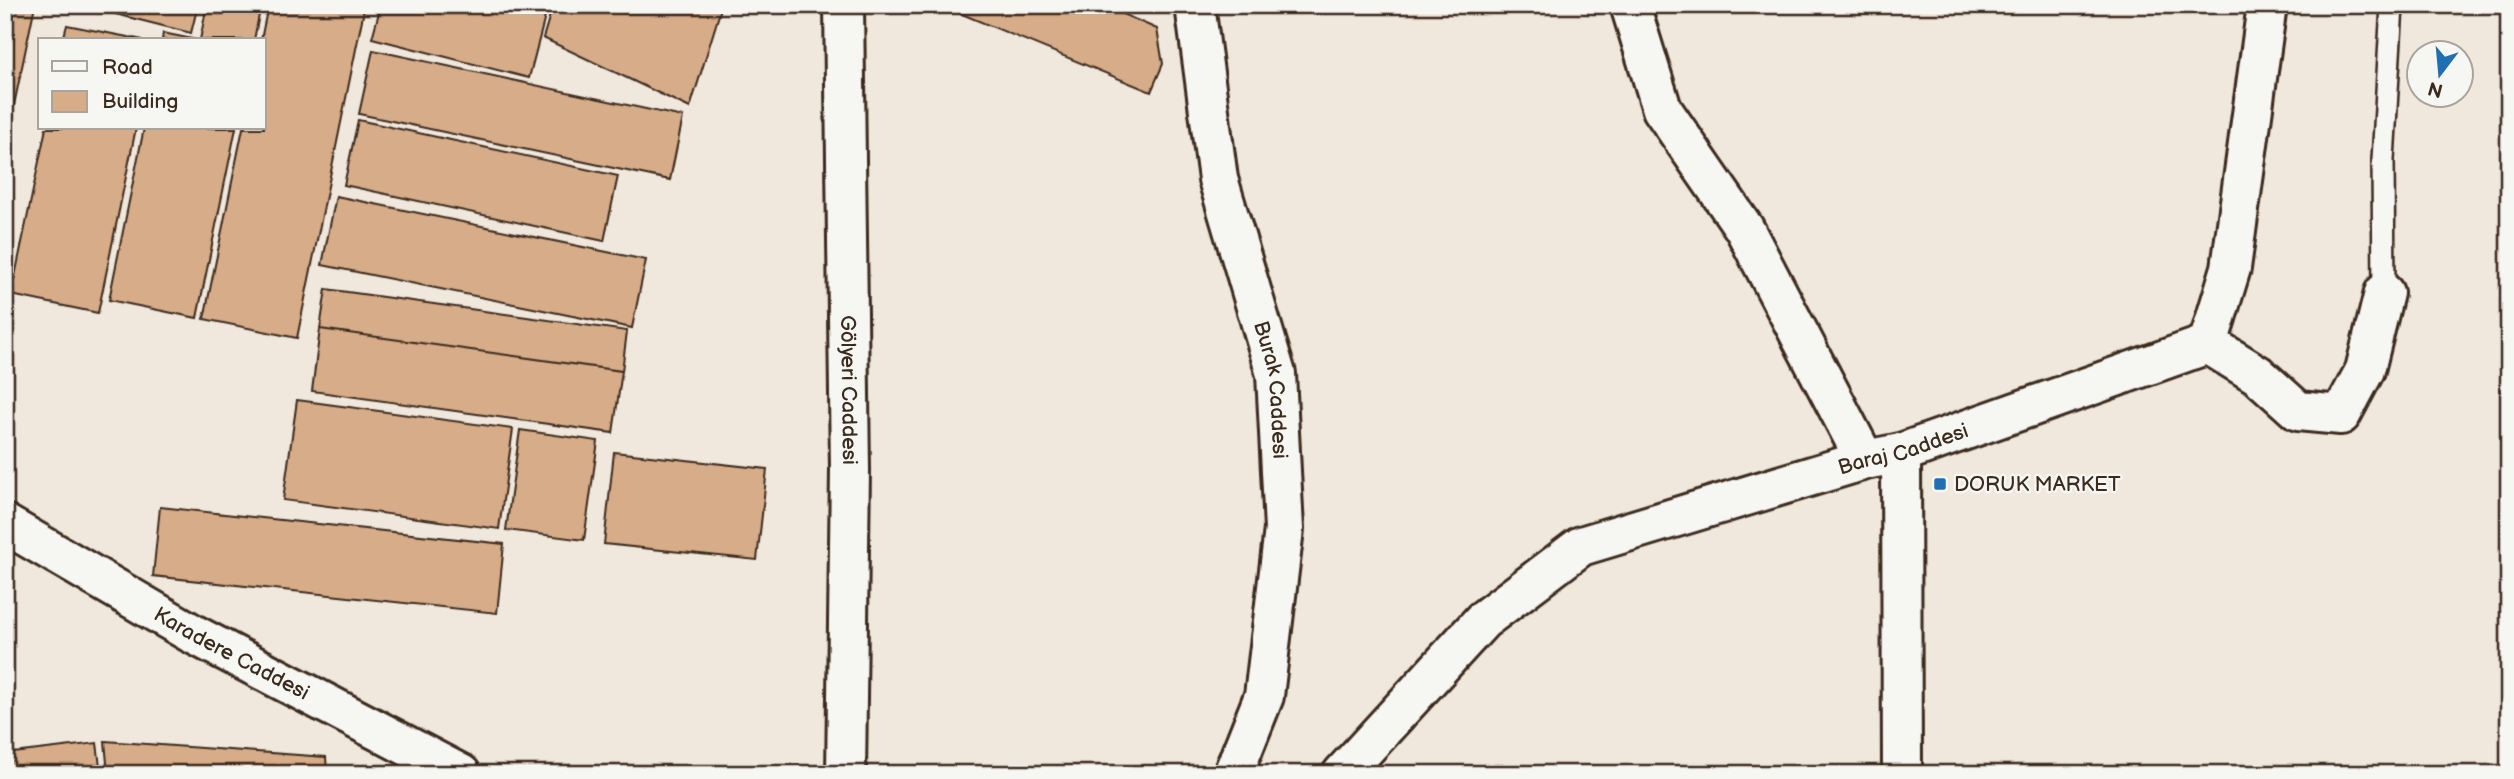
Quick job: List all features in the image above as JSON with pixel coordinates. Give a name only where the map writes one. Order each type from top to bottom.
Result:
[{"type":"street","name":"Gölyeri Caddesi","points":[[845,5],[850,470],[846,774]]},
{"type":"street","name":"Burak Caddesi","points":[[1195,5],[1218,179],[1276,374],[1284,529],[1264,696],[1233,774]]},
{"type":"street","points":[[1630,5],[1662,109],[1744,228],[1883,457],[1902,774]]},
{"type":"street","points":[[2267,5],[2231,268],[2208,344],[2258,375],[2298,411],[2341,415],[2365,370],[2384,293]]},
{"type":"street","name":"Baraj Caddesi","points":[[1342,774],[1483,620],[1581,546],[1883,457],[2208,344]]},
{"type":"street","name":"Karadere Caddesi","points":[[5,524],[193,634],[461,774]]},
{"type":"street","points":[[1377,774],[1389,721]]},
{"type":"lane","points":[[2384,293],[2383,160],[2392,5]]},
{"type":"building","points":[[5,5],[35,5],[14,105],[5,103]]},
{"type":"building","points":[[80,5],[198,5],[191,33]]},
{"type":"building","points":[[207,5],[261,5],[254,38],[200,38]]},
{"type":"building","points":[[268,5],[365,5],[297,338],[204,319],[243,130],[266,130],[266,38],[261,38]]},
{"type":"building","points":[[381,5],[548,5],[529,78],[372,38]]},
{"type":"building","points":[[553,5],[722,5],[690,108],[543,38]]},
{"type":"building","points":[[940,5],[1102,5],[1157,29],[1163,64],[1151,92]]},
{"type":"building","points":[[67,25],[133,38],[64,38]]},
{"type":"building","points":[[163,33],[187,38],[162,38]]},
{"type":"building","points":[[373,50],[683,117],[670,180],[359,114]]},
{"type":"building","points":[[358,120],[618,176],[604,241],[344,185]]},
{"type":"building","points":[[46,130],[136,130],[98,313],[11,295]]},
{"type":"building","points":[[144,130],[236,130],[197,318],[109,300]]},
{"type":"building","points":[[336,196],[646,260],[632,328],[322,265]]},
{"type":"building","points":[[326,289],[627,331],[622,371],[320,329]]},
{"type":"building","points":[[320,329],[622,371],[613,433],[312,391]]},
{"type":"building","points":[[297,400],[513,429],[499,529],[283,500]]},
{"type":"building","points":[[520,430],[598,441],[584,540],[506,530]]},
{"type":"building","points":[[614,452],[767,469],[757,560],[604,544]]},
{"type":"building","points":[[160,507],[504,544],[497,613],[153,576]]},
{"type":"building","points":[[105,741],[326,757],[327,774],[108,774]]},
{"type":"building","points":[[97,743],[101,774],[5,774],[5,754]]},
{"type":"place","name":"DORUK MARKET","points":[[1940,484]]}]
